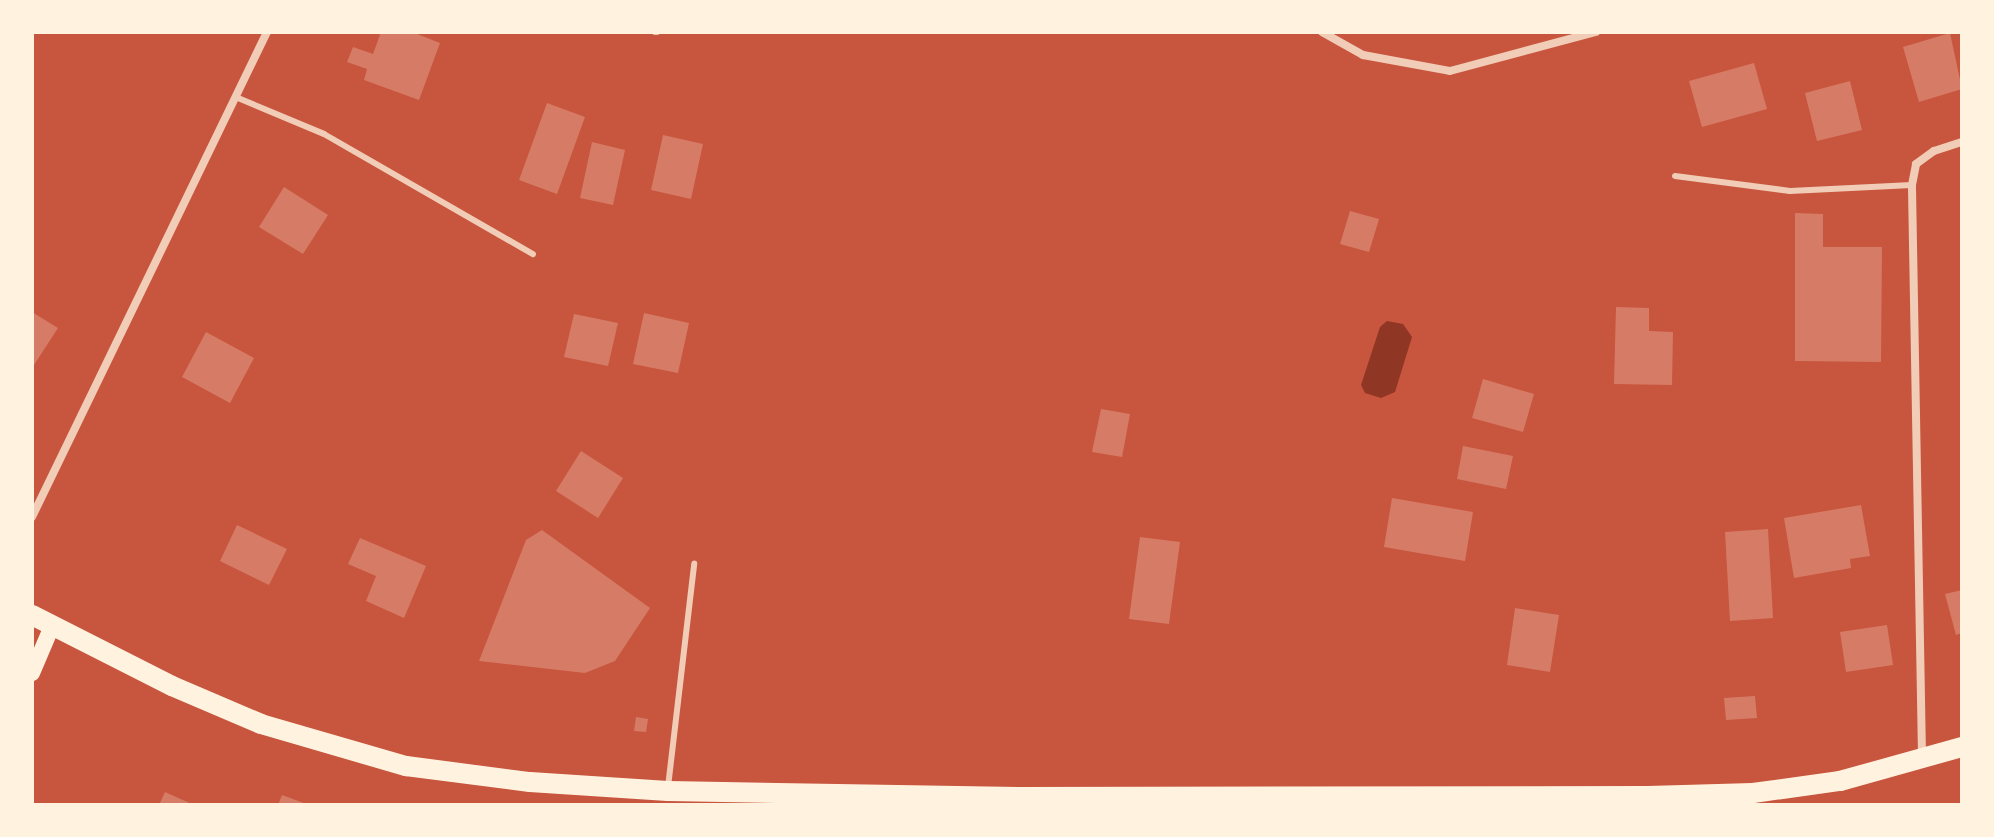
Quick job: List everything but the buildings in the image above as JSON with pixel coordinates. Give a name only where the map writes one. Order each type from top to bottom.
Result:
[{"type":"main road","points":[[32,615],[172,686],[261,724],[406,766],[668,791],[1113,801],[1336,801],[1753,793],[1922,762],[1962,747]]},
{"type":"main road","points":[[32,673],[52,626]]},
{"type":"street","points":[[32,517],[238,98],[267,32]]},
{"type":"street","points":[[1322,32],[1363,55],[1450,71],[1596,32]]},
{"type":"street","points":[[1922,762],[1912,185],[1916,164],[1934,151],[1962,142]]},
{"type":"lane","points":[[238,98],[324,134],[533,254]]},
{"type":"lane","points":[[1675,176],[1790,191],[1912,185]]},
{"type":"lane","points":[[668,791],[694,564]]},
{"type":"shaded area","points":[[1387,321],[1403,324],[1412,337],[1395,392],[1381,398],[1365,393],[1361,385],[1380,327]]}]
